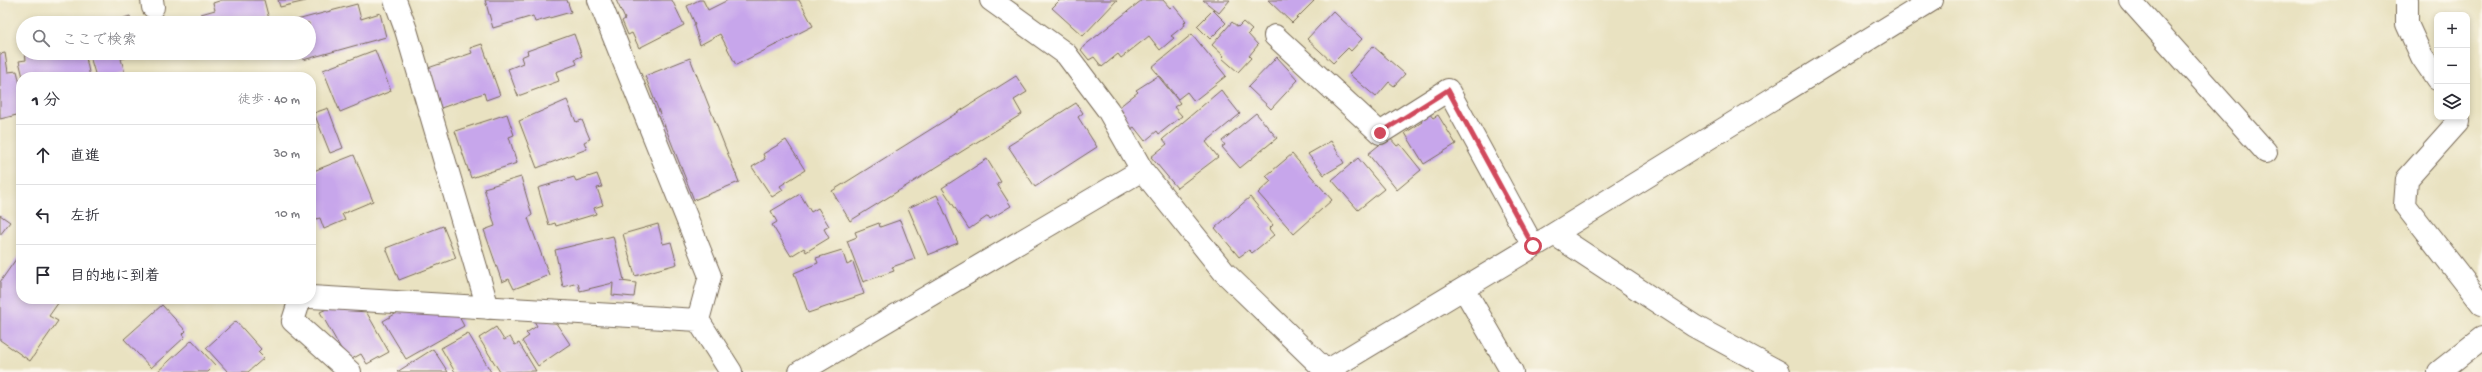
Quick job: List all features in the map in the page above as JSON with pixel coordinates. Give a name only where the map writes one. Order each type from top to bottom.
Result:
[{"type":"street","points":[[395,0],[406,30],[488,308]]},
{"type":"street","points":[[599,0],[710,276],[698,320],[731,372]]},
{"type":"street","points":[[992,0],[1066,54],[1108,110],[1142,170],[1224,272],[1325,372],[1554,234],[1932,0]]},
{"type":"street","points":[[2130,0],[2266,152]]},
{"type":"street","points":[[2407,0],[2407,24],[2422,57],[2434,75]]},
{"type":"street","points":[[1275,36],[1380,133],[1448,90],[1533,246]]},
{"type":"street","points":[[2458,120],[2458,122],[2407,179],[2405,205],[2482,304]]},
{"type":"street","points":[[800,372],[1142,170]]},
{"type":"street","points":[[1554,234],[1694,326],[1779,372]]},
{"type":"street","points":[[1464,289],[1512,372]]},
{"type":"street","points":[[316,297],[698,320]]},
{"type":"street","points":[[298,304],[293,321],[350,372]]},
{"type":"street","points":[[2440,372],[2482,338]]},
{"type":"building","points":[[222,0],[264,0],[268,16],[202,16],[201,14],[215,10],[213,3]]},
{"type":"building","points":[[278,0],[306,0],[306,1],[280,7]]},
{"type":"building","points":[[485,0],[567,0],[571,12],[535,22],[533,16],[493,28]]},
{"type":"building","points":[[616,0],[672,0],[684,25],[639,48],[632,33],[628,35],[622,21],[625,19]]},
{"type":"building","points":[[699,0],[703,0],[708,10],[728,0],[799,0],[813,26],[736,65],[720,34],[700,45],[694,26],[695,24],[687,6]]},
{"type":"building","points":[[1060,0],[1117,0],[1083,36],[1052,8]]},
{"type":"building","points":[[1142,0],[1163,0],[1170,8],[1173,5],[1186,21],[1184,23],[1185,25],[1171,36],[1174,38],[1160,50],[1149,36],[1121,58],[1118,54],[1102,67],[1094,57],[1089,60],[1081,50],[1084,46]]},
{"type":"building","points":[[1203,0],[1230,0],[1219,13]]},
{"type":"building","points":[[1268,0],[1313,0],[1314,1],[1292,23]]},
{"type":"building","points":[[357,4],[361,19],[380,13],[386,37],[316,56],[316,16],[312,16]]},
{"type":"building","points":[[1213,10],[1226,23],[1210,39],[1197,26]]},
{"type":"building","points":[[1333,11],[1362,39],[1351,51],[1348,48],[1333,63],[1307,39]]},
{"type":"building","points":[[1232,22],[1238,27],[1243,22],[1252,30],[1248,34],[1258,45],[1249,56],[1251,58],[1238,72],[1222,58],[1224,56],[1212,45]]},
{"type":"building","points":[[574,34],[582,56],[575,59],[577,64],[556,72],[559,81],[518,96],[508,69],[523,63],[521,57],[528,54],[527,51]]},
{"type":"building","points":[[1192,34],[1226,76],[1194,101],[1187,92],[1178,99],[1152,67]]},
{"type":"building","points":[[482,44],[500,95],[486,100],[484,93],[441,108],[428,68],[472,53],[470,48]]},
{"type":"building","points":[[1373,46],[1405,74],[1394,86],[1389,82],[1376,97],[1349,74]]},
{"type":"building","points":[[375,50],[391,91],[340,112],[323,70]]},
{"type":"building","points":[[5,53],[8,72],[17,71],[17,72],[16,72],[16,115],[0,119],[0,54]]},
{"type":"building","points":[[1277,57],[1298,80],[1271,109],[1248,87]]},
{"type":"building","points":[[690,58],[739,182],[694,200],[645,76]]},
{"type":"building","points":[[86,60],[89,72],[22,72],[19,61]]},
{"type":"building","points":[[91,60],[121,60],[125,72],[95,72]]},
{"type":"building","points":[[1016,76],[1027,92],[1014,100],[1022,114],[850,221],[832,191]]},
{"type":"building","points":[[1158,76],[1180,103],[1174,107],[1182,116],[1159,134],[1157,131],[1145,141],[1134,127],[1131,129],[1120,115],[1123,112],[1119,107],[1138,92],[1136,90]]},
{"type":"building","points":[[1221,90],[1240,114],[1206,142],[1218,157],[1177,188],[1151,157],[1167,144],[1163,139]]},
{"type":"building","points":[[567,100],[576,122],[582,120],[590,139],[584,142],[587,149],[537,168],[519,121]]},
{"type":"building","points":[[1076,103],[1083,113],[1078,117],[1097,147],[1035,187],[1008,146]]},
{"type":"building","points":[[328,108],[343,148],[330,153],[316,118],[316,112]]},
{"type":"building","points":[[1256,113],[1277,138],[1240,168],[1222,147],[1225,145],[1222,141]]},
{"type":"building","points":[[1429,113],[1433,118],[1438,115],[1456,144],[1424,164],[1405,133],[1422,122],[1420,119]]},
{"type":"building","points":[[507,114],[514,135],[509,137],[517,163],[471,178],[455,131]]},
{"type":"building","points":[[1389,137],[1397,146],[1400,144],[1421,170],[1397,190],[1368,154]]},
{"type":"building","points":[[786,140],[805,170],[780,186],[783,190],[772,197],[752,167],[765,159],[763,154]]},
{"type":"building","points":[[1331,141],[1344,163],[1324,175],[1308,154]]},
{"type":"building","points":[[1292,154],[1332,200],[1294,234],[1258,193],[1271,181],[1266,176]]},
{"type":"building","points":[[354,155],[373,201],[342,214],[345,220],[324,229],[320,218],[316,219],[316,170]]},
{"type":"building","points":[[1358,158],[1384,189],[1358,210],[1332,180]]},
{"type":"building","points":[[987,159],[1001,182],[997,184],[1011,206],[990,219],[988,216],[969,229],[942,188]]},
{"type":"building","points":[[597,174],[602,187],[597,188],[603,205],[594,208],[596,214],[556,226],[555,223],[549,225],[538,188],[574,177],[576,181]]},
{"type":"building","points":[[521,177],[532,215],[528,218],[549,275],[514,289],[509,279],[502,282],[484,230],[495,226],[484,188]]},
{"type":"building","points":[[800,194],[811,212],[818,208],[829,226],[824,229],[829,238],[806,252],[804,248],[791,256],[772,225],[777,222],[771,211]]},
{"type":"building","points":[[937,195],[958,243],[928,255],[908,208]]},
{"type":"building","points":[[1250,197],[1273,225],[1269,229],[1274,235],[1252,253],[1249,250],[1239,257],[1215,228]]},
{"type":"building","points":[[0,215],[10,222],[0,235]]},
{"type":"building","points":[[900,220],[915,259],[892,267],[894,271],[863,282],[847,241],[857,237],[855,232],[879,223],[880,227]]},
{"type":"building","points":[[658,224],[663,244],[671,242],[677,264],[635,276],[623,234]]},
{"type":"building","points":[[443,226],[456,258],[399,280],[386,248]]},
{"type":"building","points":[[613,236],[624,280],[621,281],[636,283],[634,297],[612,295],[613,283],[580,291],[578,283],[563,287],[555,250]]},
{"type":"building","points":[[842,250],[847,265],[853,262],[864,294],[808,313],[794,273],[818,263],[816,258]]},
{"type":"building","points":[[16,259],[16,304],[57,304],[49,316],[58,321],[30,361],[0,340],[0,282]]},
{"type":"building","points":[[162,305],[186,331],[183,334],[185,337],[151,368],[124,339]]},
{"type":"building","points":[[363,306],[389,352],[367,364],[361,354],[348,361],[320,312],[329,308]]},
{"type":"building","points":[[409,306],[414,314],[426,307],[455,309],[464,326],[406,359],[383,321]]},
{"type":"building","points":[[548,311],[570,344],[538,366],[522,341],[529,336],[526,333],[537,326],[534,321]]},
{"type":"building","points":[[236,321],[261,349],[258,352],[264,358],[248,372],[228,372],[206,348]]},
{"type":"building","points":[[496,327],[504,340],[510,337],[515,345],[519,343],[536,371],[500,372],[479,338]]},
{"type":"building","points":[[468,333],[491,372],[455,372],[441,348]]},
{"type":"building","points":[[192,340],[215,365],[208,372],[157,372]]},
{"type":"building","points":[[433,349],[448,372],[397,372]]},
{"type":"route","points":[[1380,133],[1448,90],[1533,246]]}]
